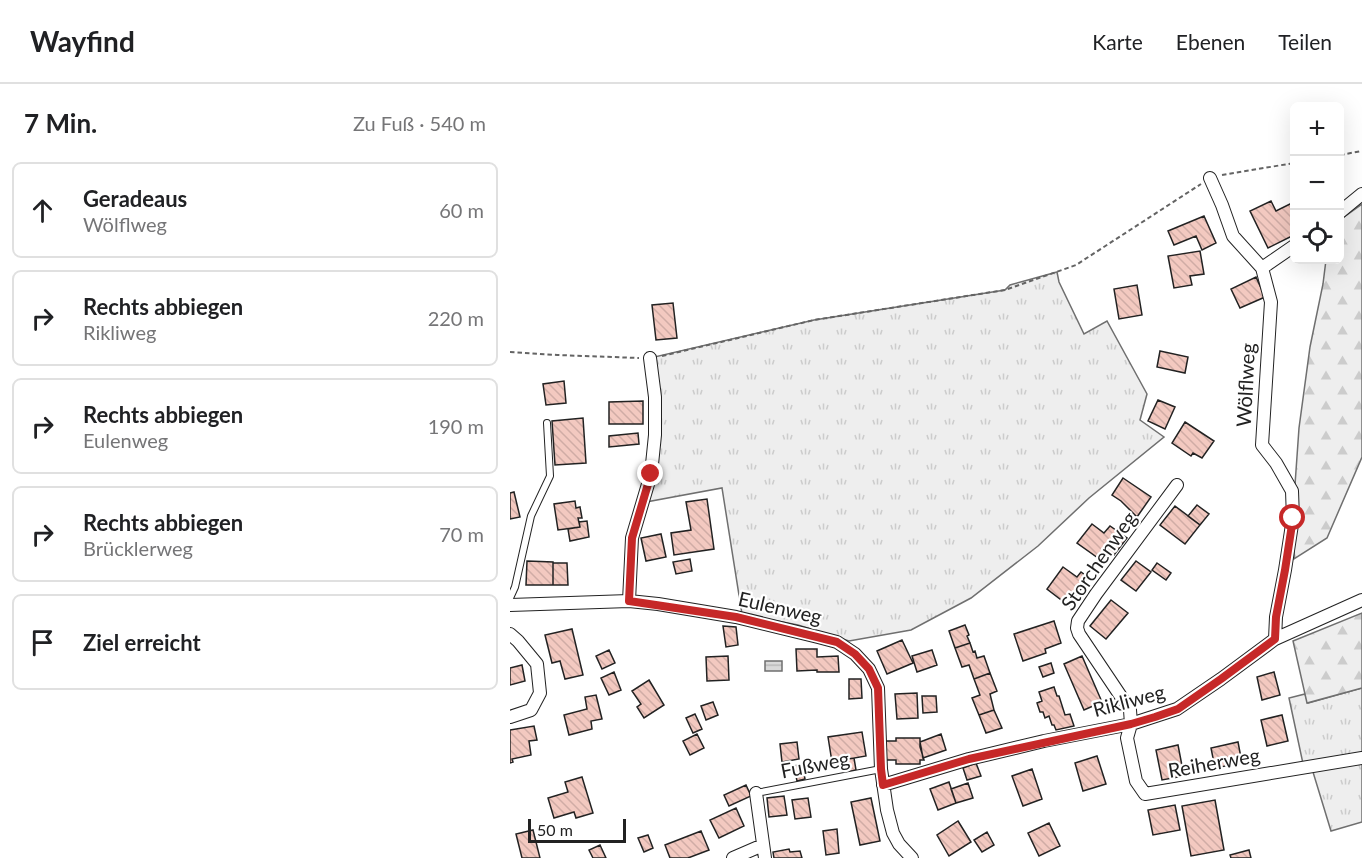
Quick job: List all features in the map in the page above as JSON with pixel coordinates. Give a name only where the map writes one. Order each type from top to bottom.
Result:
[{"type":"street","name":"Wölflweg","points":[[1210,178],[1233,236],[1263,268],[1271,302],[1262,445],[1276,463],[1292,491],[1293,518],[1276,617],[1275,639]]},
{"type":"street","points":[[1342,210],[1362,194]]},
{"type":"street","points":[[1263,268],[1290,249]]},
{"type":"street","points":[[629,601],[632,538],[651,474],[655,435],[655,397],[650,358]]},
{"type":"street","name":"Storchenweg","points":[[1131,724],[1130,710],[1079,634],[1078,621],[1178,485]]},
{"type":"street","name":"Rikliweg","points":[[883,785],[969,759],[1131,724],[1178,709],[1275,639],[1362,600]]},
{"type":"street","name":"Eulenweg","points":[[510,605],[629,601],[736,617],[837,642],[855,654],[869,669],[878,688],[881,769],[887,810],[893,833],[899,844],[912,858]]},
{"type":"street","points":[[510,634],[537,664],[540,693],[531,710],[510,717]]},
{"type":"street","name":"Reiherweg","points":[[1131,724],[1127,738],[1136,781],[1145,794],[1362,758]]},
{"type":"street","points":[[756,793],[765,858]]},
{"type":"street","points":[[733,858],[763,845]]},
{"type":"lane","points":[[510,598],[515,586],[531,516],[550,476],[547,423]]},
{"type":"lane","name":"Fußweg","points":[[756,793],[881,769]]},
{"type":"path","points":[[1344,154],[1362,151]]},
{"type":"path","points":[[510,352],[650,358],[814,320],[1005,290],[1076,265],[1210,178],[1290,164]]},
{"type":"green space","points":[[1362,204],[1362,457],[1327,538],[1294,559],[1294,499],[1299,428],[1310,347],[1326,264],[1344,264],[1344,217]]},
{"type":"green space","points":[[1057,272],[1059,282],[1084,334],[1107,321],[1147,394],[1140,420],[1164,437],[1089,498],[1038,546],[971,598],[911,630],[849,641],[798,625],[742,614],[722,488],[646,502],[654,464],[650,358],[814,320],[1005,290],[1010,285]]},
{"type":"green space","points":[[1362,613],[1362,688],[1307,703],[1293,641]]},
{"type":"green space","points":[[1362,688],[1362,822],[1331,831],[1313,772],[1305,773],[1289,698],[1305,694],[1308,703]]},
{"type":"shaded area","points":[[765,661],[782,661],[782,671],[765,671]]},
{"type":"building","points":[[1271,201],[1276,211],[1290,204],[1290,237],[1268,248],[1250,211]]},
{"type":"building","points":[[1204,216],[1216,243],[1202,250],[1196,236],[1174,245],[1168,231]]},
{"type":"building","points":[[1200,251],[1204,274],[1190,276],[1192,285],[1174,288],[1168,256]]},
{"type":"building","points":[[1256,277],[1265,297],[1240,308],[1231,289]]},
{"type":"building","points":[[1137,285],[1142,315],[1119,319],[1114,289]]},
{"type":"building","points":[[673,303],[677,338],[656,340],[652,305]]},
{"type":"building","points":[[1160,351],[1188,357],[1185,373],[1157,367]]},
{"type":"building","points":[[564,381],[566,403],[546,405],[543,384]]},
{"type":"building","points":[[1158,400],[1175,407],[1165,429],[1148,421]]},
{"type":"building","points":[[643,401],[643,424],[609,424],[609,402]]},
{"type":"building","points":[[583,418],[586,463],[555,465],[552,421]]},
{"type":"building","points":[[1185,422],[1214,441],[1202,458],[1193,453],[1191,456],[1172,443]]},
{"type":"building","points":[[638,433],[639,444],[609,447],[609,436]]},
{"type":"building","points":[[1123,478],[1151,497],[1137,517],[1112,495]]},
{"type":"building","points":[[514,492],[520,517],[510,519],[510,493]]},
{"type":"building","points":[[707,499],[714,549],[674,555],[671,533],[691,530],[686,502]]},
{"type":"building","points":[[575,501],[576,508],[580,507],[582,518],[578,518],[580,527],[558,530],[554,504]]},
{"type":"building","points":[[1197,505],[1209,514],[1200,525],[1188,516]]},
{"type":"building","points":[[1175,506],[1200,525],[1185,544],[1160,525]]},
{"type":"building","points":[[587,521],[589,537],[570,541],[568,529],[580,527],[579,522]]},
{"type":"building","points":[[1092,524],[1104,533],[1110,526],[1127,538],[1114,555],[1105,548],[1098,558],[1077,543]]},
{"type":"building","points":[[661,534],[666,557],[646,561],[641,538]]},
{"type":"building","points":[[690,559],[692,571],[676,574],[673,562]]},
{"type":"building","points":[[527,561],[553,562],[553,585],[526,585]]},
{"type":"building","points":[[1136,561],[1151,572],[1136,591],[1121,580]]},
{"type":"building","points":[[553,563],[567,563],[568,585],[553,585]]},
{"type":"building","points":[[1157,563],[1171,573],[1166,580],[1152,570]]},
{"type":"building","points":[[1063,567],[1077,577],[1081,572],[1089,578],[1069,606],[1047,589]]},
{"type":"building","points":[[1111,600],[1128,613],[1106,639],[1090,626]]},
{"type":"building","points":[[1054,621],[1061,643],[1045,649],[1046,653],[1023,661],[1014,634]]},
{"type":"building","points":[[965,625],[970,643],[955,648],[949,631]]},
{"type":"building","points":[[723,626],[736,627],[738,645],[726,647]]},
{"type":"building","points":[[572,629],[583,675],[565,679],[560,661],[552,663],[545,635]]},
{"type":"building","points":[[902,640],[913,663],[887,674],[877,651]]},
{"type":"building","points":[[970,643],[977,658],[984,656],[990,673],[974,679],[969,665],[962,667],[955,648]]},
{"type":"building","points":[[796,649],[817,649],[817,657],[838,656],[839,672],[797,671]]},
{"type":"building","points":[[609,650],[615,663],[602,669],[596,656]]},
{"type":"building","points":[[932,650],[937,665],[917,672],[912,656]]},
{"type":"building","points":[[728,656],[729,680],[707,681],[706,657]]},
{"type":"building","points":[[1082,656],[1102,702],[1084,710],[1064,664]]},
{"type":"building","points":[[1051,663],[1054,673],[1043,677],[1039,667]]},
{"type":"building","points":[[522,665],[525,681],[510,685],[510,668]]},
{"type":"building","points":[[614,672],[621,690],[609,695],[601,678]]},
{"type":"building","points":[[1274,672],[1280,695],[1262,700],[1257,677]]},
{"type":"building","points":[[990,673],[997,691],[990,694],[994,710],[979,715],[972,698],[980,695],[974,679]]},
{"type":"building","points":[[849,679],[861,679],[862,698],[849,699]]},
{"type":"building","points":[[649,680],[664,705],[644,718],[637,707],[641,704],[632,691]]},
{"type":"building","points":[[1054,687],[1065,715],[1070,714],[1074,726],[1056,730],[1049,716],[1045,718],[1043,712],[1040,712],[1037,703],[1042,701],[1039,692]]},
{"type":"building","points":[[917,693],[918,718],[897,719],[895,694]]},
{"type":"building","points":[[596,695],[602,719],[591,721],[592,729],[569,735],[564,715],[587,709],[585,697]]},
{"type":"building","points":[[922,696],[936,696],[937,712],[923,713]]},
{"type":"building","points":[[713,702],[718,715],[706,720],[701,706]]},
{"type":"building","points":[[994,710],[1002,728],[986,733],[979,715]]},
{"type":"building","points":[[695,714],[702,729],[693,733],[686,718]]},
{"type":"building","points":[[1282,715],[1288,741],[1267,746],[1261,720]]},
{"type":"building","points":[[534,726],[537,740],[529,741],[531,755],[512,759],[513,762],[510,763],[510,730]]},
{"type":"building","points":[[862,732],[866,756],[832,762],[828,737]]},
{"type":"building","points":[[697,734],[704,748],[690,755],[683,741]]},
{"type":"building","points":[[941,734],[946,750],[923,758],[920,742]]},
{"type":"building","points":[[896,738],[920,738],[924,760],[920,760],[920,764],[896,764],[896,760],[886,760],[886,741],[896,741]]},
{"type":"building","points":[[797,742],[799,759],[782,762],[780,744]]},
{"type":"building","points":[[1238,742],[1242,763],[1215,768],[1211,748]]},
{"type":"building","points":[[1178,745],[1184,776],[1162,780],[1156,750]]},
{"type":"building","points":[[1097,756],[1106,784],[1083,791],[1075,763]]},
{"type":"building","points":[[854,758],[856,770],[844,773],[841,760]]},
{"type":"building","points":[[976,763],[981,776],[967,780],[963,768]]},
{"type":"building","points":[[802,764],[805,779],[797,781],[794,766]]},
{"type":"building","points":[[1032,769],[1042,799],[1023,806],[1012,776]]},
{"type":"building","points":[[582,777],[593,813],[576,818],[574,812],[554,818],[548,798],[568,792],[565,782]]},
{"type":"building","points":[[949,782],[956,803],[938,810],[930,789]]},
{"type":"building","points":[[968,783],[973,798],[956,803],[951,789]]},
{"type":"building","points":[[746,785],[751,796],[729,806],[724,795]]},
{"type":"building","points":[[784,796],[787,815],[769,817],[767,798]]},
{"type":"building","points":[[808,798],[811,817],[795,819],[792,800]]},
{"type":"building","points":[[871,798],[880,841],[860,845],[851,802]]},
{"type":"building","points":[[1215,800],[1224,850],[1191,856],[1182,806]]},
{"type":"building","points":[[1175,805],[1180,830],[1153,835],[1148,810]]},
{"type":"building","points":[[736,808],[744,826],[719,838],[710,820]]},
{"type":"building","points":[[958,821],[971,842],[949,856],[937,835]]},
{"type":"building","points":[[1049,823],[1060,846],[1039,856],[1028,833]]},
{"type":"building","points":[[837,829],[839,853],[826,855],[823,831]]},
{"type":"building","points":[[533,830],[540,858],[522,858],[516,834]]},
{"type":"building","points":[[701,831],[709,850],[688,858],[670,858],[665,845]]},
{"type":"building","points":[[987,832],[994,845],[982,852],[974,840]]},
{"type":"building","points":[[648,835],[653,848],[644,852],[638,838]]},
{"type":"building","points":[[600,845],[606,858],[593,858],[589,850]]},
{"type":"building","points":[[789,849],[790,852],[800,851],[802,858],[774,858],[773,852]]},
{"type":"building","points":[[1249,850],[1251,858],[1231,858],[1230,855]]},
{"type":"route","points":[[651,474],[632,538],[629,601],[736,617],[837,642],[855,654],[869,669],[878,688],[883,785],[969,759],[1131,724],[1178,709],[1275,639],[1276,617],[1293,518]]}]
